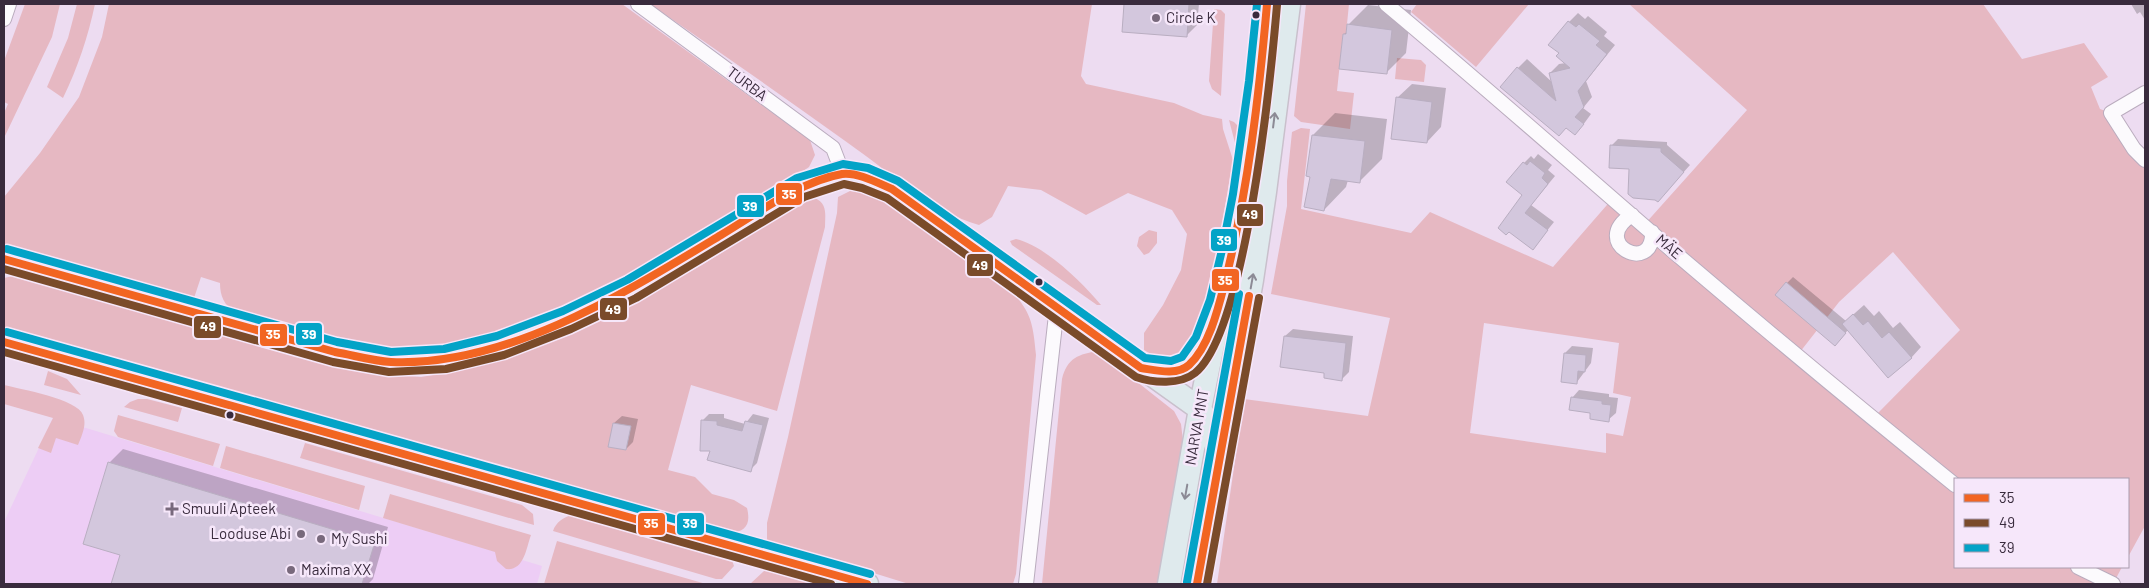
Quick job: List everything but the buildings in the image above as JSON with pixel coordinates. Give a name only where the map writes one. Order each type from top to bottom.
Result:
[{"type":"main road","name":"NARVA MNT","points":[[1169,584],[1200,409],[1242,201],[1267,4]]},
{"type":"main road","name":"NARVA MNT","points":[[1197,584],[1252,280],[1289,4]]},
{"type":"main road","points":[[4,259],[335,352],[390,362],[445,359],[500,346],[567,320],[632,289],[800,188],[843,174],[865,178],[892,189],[1200,409],[1211,426],[1216,441],[1218,466]]},
{"type":"main road","points":[[1141,368],[1173,372],[1189,365],[1198,356],[1203,345],[1223,290]]},
{"type":"main road","points":[[4,342],[866,584]]},
{"type":"street","points":[[4,19],[9,4]]},
{"type":"street","name":"TURBA","points":[[638,4],[833,148],[843,174]]},
{"type":"street","name":"MÄE","points":[[1386,4],[1798,356],[1954,483]]},
{"type":"street","points":[[2145,93],[2111,113],[2134,149],[2145,160]]},
{"type":"street","points":[[1632,215],[1625,220],[1619,229],[1617,239],[1624,251],[1634,254],[1646,250],[1651,242],[1652,232]]},
{"type":"street","points":[[1026,584],[1057,306]]},
{"type":"street","points":[[2080,568],[2113,584]]},
{"type":"shaded area","points":[[25,4],[60,4],[52,37],[4,138],[4,113],[8,104],[4,102],[4,61]]},
{"type":"shaded area","points":[[77,4],[95,4],[82,52],[63,98],[47,87],[68,38]]},
{"type":"shaded area","points":[[109,4],[622,4],[810,140],[815,155],[809,167],[696,242],[640,274],[571,304],[491,334],[448,345],[405,349],[384,348],[341,341],[235,312],[223,300],[220,283],[201,277],[193,301],[4,247],[4,197],[40,153],[79,97],[102,37]]},
{"type":"shaded area","points":[[650,4],[1092,4],[1081,76],[1086,84],[1174,103],[1203,115],[1222,119],[1223,129],[1233,160],[1218,247],[1203,314],[1191,345],[1182,357],[1174,361],[1161,360],[1144,350],[1144,333],[1163,305],[1181,270],[1187,234],[1172,210],[1128,193],[1086,215],[1041,190],[1008,186],[992,217],[979,225],[962,219],[911,190],[799,108]]},
{"type":"shaded area","points":[[1306,4],[1349,4],[1346,34],[1343,34],[1337,91],[1354,93],[1350,129],[1301,122],[1294,116]]},
{"type":"shaded area","points":[[1417,4],[1529,4],[1476,67],[1411,12]]},
{"type":"shaded area","points":[[1629,4],[1983,4],[2022,59],[2084,43],[2108,77],[2091,87],[2100,109],[2111,113],[2145,160],[2145,526],[2129,555],[2129,478],[1954,478],[1954,568],[2121,568],[2113,584],[1217,584],[1244,399],[1368,416],[1390,318],[1271,294],[1287,206],[1287,181],[1292,132],[1301,128],[1310,129],[1301,209],[1411,233],[1430,212],[1553,267],[1613,198],[1644,225],[1747,110]],"holes":[[[1893,252],[1960,330],[1878,413],[1800,352],[1839,302]],[[1484,323],[1619,343],[1613,393],[1631,397],[1623,436],[1606,433],[1606,453],[1470,433]]]},
{"type":"shaded area","points":[[1214,9],[1221,10],[1225,14],[1221,96],[1212,89],[1209,81]]},
{"type":"shaded area","points":[[1397,58],[1421,60],[1426,65],[1424,82],[1395,79]]},
{"type":"shaded area","points":[[1229,120],[1239,127],[1239,158]]},
{"type":"shaded area","points":[[850,191],[866,193],[893,202],[1009,288],[1030,318],[1036,355],[1016,574],[1013,584],[909,584],[767,540],[767,523],[788,437],[837,213],[838,197]]},
{"type":"shaded area","points":[[815,198],[822,203],[825,210],[825,227],[777,411],[691,385],[668,470],[695,477],[712,494],[734,500],[747,508],[748,523],[746,526],[740,531],[730,533],[4,327],[4,278],[24,276],[308,360],[366,373],[421,377],[463,370],[494,361],[598,322],[702,265],[803,202]],"holes":[[[613,423],[631,426],[626,450],[609,447]]]},
{"type":"shaded area","points":[[1149,230],[1157,232],[1157,243],[1149,253],[1144,255],[1137,246],[1139,237]]},
{"type":"shaded area","points":[[1016,239],[1039,249],[1062,266],[1101,305],[1097,305],[1012,245],[1010,241]]},
{"type":"shaded area","points":[[1098,351],[1174,411],[1181,424],[1183,441],[1158,584],[1042,584],[1062,379],[1067,366],[1075,358]]},
{"type":"shaded area","points":[[48,371],[67,379],[81,395],[44,385]]},
{"type":"shaded area","points":[[4,385],[48,396],[71,404],[79,409],[83,415],[84,430],[78,445],[56,438],[51,453],[38,448],[53,418],[4,404]]},
{"type":"shaded area","points":[[138,399],[147,399],[182,408],[178,422],[124,407]]},
{"type":"shaded area","points":[[118,415],[220,444],[213,466],[118,437],[114,431]]},
{"type":"shaded area","points":[[53,418],[542,566],[537,584],[4,584],[4,522]]},
{"type":"shaded area","points":[[305,443],[522,505],[533,514],[534,525],[300,458]]},
{"type":"shaded area","points":[[226,446],[365,486],[359,510],[220,468]]},
{"type":"shaded area","points":[[390,494],[531,535],[521,563],[512,569],[506,569],[497,561],[495,552],[383,518]]},
{"type":"shaded area","points":[[571,515],[582,515],[681,547],[732,560],[734,566],[722,579],[716,579],[553,531],[560,521]]},
{"type":"shaded area","points":[[557,541],[706,584],[544,584]]},
{"type":"shaded area","points":[[764,571],[777,572],[820,584],[750,584]]},
{"type":"transit line","name":"39","points":[[7,249],[337,342],[391,352],[444,349],[497,336],[563,311],[627,280],[797,178],[843,164],[868,168],[898,181],[1145,358],[1171,361],[1182,357],[1196,337],[1210,300],[1233,194],[1249,81],[1257,4]]},
{"type":"transit line","name":"35","points":[[4,259],[335,352],[391,362],[435,360],[478,352],[521,339],[564,322],[645,280],[795,191],[826,178],[848,174],[868,178],[892,189],[1141,368],[1166,371],[1178,370],[1189,365],[1203,347],[1213,324],[1226,278],[1247,176],[1267,4]]},
{"type":"transit line","name":"49","points":[[4,269],[333,362],[389,372],[446,369],[504,355],[571,329],[636,298],[804,197],[844,184],[862,188],[887,198],[1136,377],[1158,382],[1182,380],[1195,373],[1213,348],[1228,308],[1242,257],[1262,141],[1277,5]]},
{"type":"transit line","name":"39","points":[[1187,582],[1239,294]]},
{"type":"transit line","name":"35","points":[[1197,584],[1249,296]]},
{"type":"transit line","name":"49","points":[[1207,584],[1259,298]]},
{"type":"transit line","name":"39","points":[[7,332],[870,574]]},
{"type":"transit line","name":"35","points":[[4,342],[867,584]]},
{"type":"transit line","name":"49","points":[[4,352],[831,584]]},
{"type":"place","name":"Circle K","points":[[1156,18]]},
{"type":"place","name":"Smuuli Apteek","points":[[172,509]]},
{"type":"place","name":"Looduse Abi","points":[[301,534]]},
{"type":"place","name":"My Sushi","points":[[321,539]]},
{"type":"place","name":"Maxima XX","points":[[291,570]]}]
